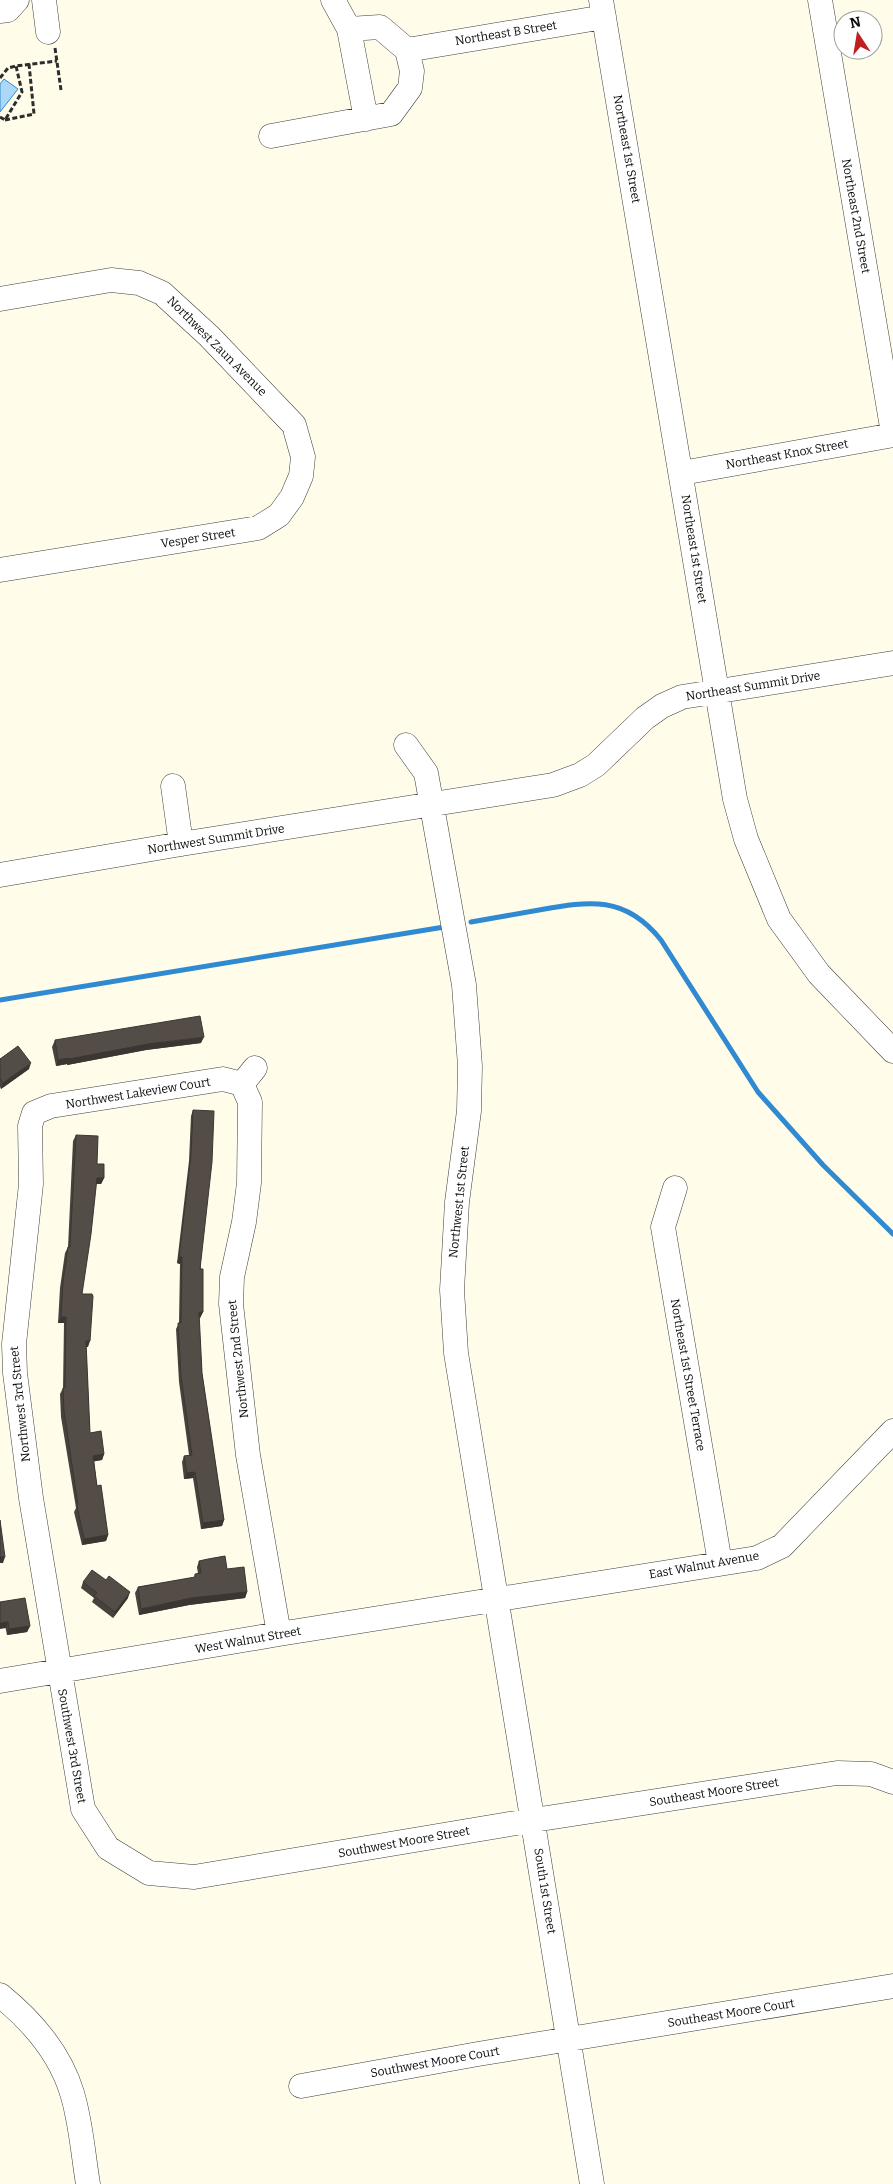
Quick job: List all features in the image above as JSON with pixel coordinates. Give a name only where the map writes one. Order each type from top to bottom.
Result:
[{"type":"street","points":[[0,11],[8,10],[17,0]]},
{"type":"street","points":[[44,0],[48,32]]},
{"type":"street","points":[[333,0],[348,29],[366,119]]},
{"type":"street","name":"Northeast 2nd Street","points":[[820,0],[893,434]]},
{"type":"street","name":"Northeast B Street","points":[[407,50],[603,8]]},
{"type":"street","name":"Northeast 1st Street","points":[[603,8],[735,799],[746,840],[779,919],[819,974],[893,1051]]},
{"type":"street","points":[[271,136],[390,114],[410,88],[412,71],[407,50],[380,27],[348,29]]},
{"type":"street","name":"Northwest Zaun Avenue","points":[[0,299],[110,280],[139,283],[162,293],[210,336],[282,412]]},
{"type":"street","name":"Vesper Street","points":[[0,570],[258,528],[279,515],[292,498],[301,476],[303,457],[294,425],[282,412]]},
{"type":"street","name":"Northeast Knox Street","points":[[682,473],[893,434]]},
{"type":"street","name":"Northeast Summit Drive","points":[[432,804],[553,785],[580,775],[596,765],[645,718],[662,706],[682,697],[893,663]]},
{"type":"street","name":"Northwest 1st Street","points":[[406,746],[426,773],[464,985],[470,1066],[469,1111],[457,1202],[452,1290],[456,1353],[497,1599]]},
{"type":"street","points":[[173,786],[181,844]]},
{"type":"street","name":"Northwest Summit Drive","points":[[0,876],[181,844],[432,804]]},
{"type":"street","name":"Northwest Lakeview Court","points":[[30,1134],[34,1113],[51,1106],[249,1076]]},
{"type":"street","name":"Northwest 2nd Street","points":[[249,1076],[249,1183],[244,1222],[232,1277],[231,1304],[248,1455],[279,1634]]},
{"type":"street","name":"Northwest 3rd Street","points":[[30,1134],[30,1184],[14,1344],[15,1373],[31,1498],[59,1672]]},
{"type":"street","name":"Northeast 1st Street Terrace","points":[[675,1188],[663,1226],[720,1563]]},
{"type":"street","name":"East Walnut Avenue","points":[[497,1599],[757,1558],[782,1546],[890,1440]]},
{"type":"street","name":"West Walnut Street","points":[[0,1681],[497,1599]]},
{"type":"street","name":"South 1st Street","points":[[497,1599],[592,2184]]},
{"type":"street","name":"Southwest 3rd Street","points":[[59,1672],[83,1809],[108,1848],[149,1873],[194,1877],[274,1864]]},
{"type":"street","name":"Southeast Moore Street","points":[[534,1820],[837,1773],[871,1774],[893,1782]]},
{"type":"street","name":"Southwest Moore Street","points":[[274,1864],[534,1820]]},
{"type":"street","name":"Southeast Moore Court","points":[[569,2040],[893,1986]]},
{"type":"street","points":[[0,1995],[22,2013],[40,2033],[58,2061],[72,2093],[88,2184]]},
{"type":"street","name":"Southwest Moore Court","points":[[301,2086],[569,2040]]},
{"type":"path","points":[[48,32],[53,39],[61,90]]},
{"type":"path","points":[[0,78],[8,68],[57,61]]},
{"type":"path","points":[[0,117],[5,120],[34,114],[29,64]]},
{"type":"path","points":[[5,120],[22,92],[16,66]]},
{"type":"water","points":[[4,79],[18,89],[0,112],[0,84]]},
{"type":"building","points":[[200,1016],[204,1037],[148,1044],[58,1060],[55,1040]]},
{"type":"building","points":[[18,1046],[31,1063],[3,1083],[0,1078],[0,1059]]},
{"type":"building","points":[[193,1110],[214,1111],[212,1162],[200,1269],[203,1269],[203,1312],[199,1312],[202,1373],[224,1520],[203,1523],[195,1472],[187,1473],[184,1456],[192,1455],[181,1376],[178,1323],[181,1323],[182,1257],[179,1257],[191,1155]]},
{"type":"building","points":[[76,1135],[98,1136],[97,1164],[104,1164],[104,1178],[97,1178],[82,1294],[92,1294],[93,1296],[90,1341],[86,1341],[90,1433],[101,1431],[104,1454],[93,1456],[97,1486],[101,1485],[108,1535],[84,1539],[77,1506],[64,1411],[66,1317],[61,1317],[63,1282],[68,1247],[70,1247]]},
{"type":"building","points":[[0,1520],[5,1557],[0,1557]]},
{"type":"building","points":[[225,1556],[227,1569],[244,1567],[247,1592],[191,1598],[141,1609],[138,1587],[195,1577],[195,1574],[201,1573],[199,1561]]},
{"type":"building","points":[[92,1570],[106,1580],[109,1576],[130,1592],[115,1612],[94,1596],[97,1593],[83,1582]]},
{"type":"building","points":[[25,1598],[30,1626],[9,1629],[8,1622],[0,1623],[0,1602]]},
{"type":"waterway","points":[[471,922],[557,907],[591,904],[620,908],[648,925],[661,940],[758,1092],[823,1165],[893,1234]]},
{"type":"waterway","points":[[0,1000],[444,927]]}]
